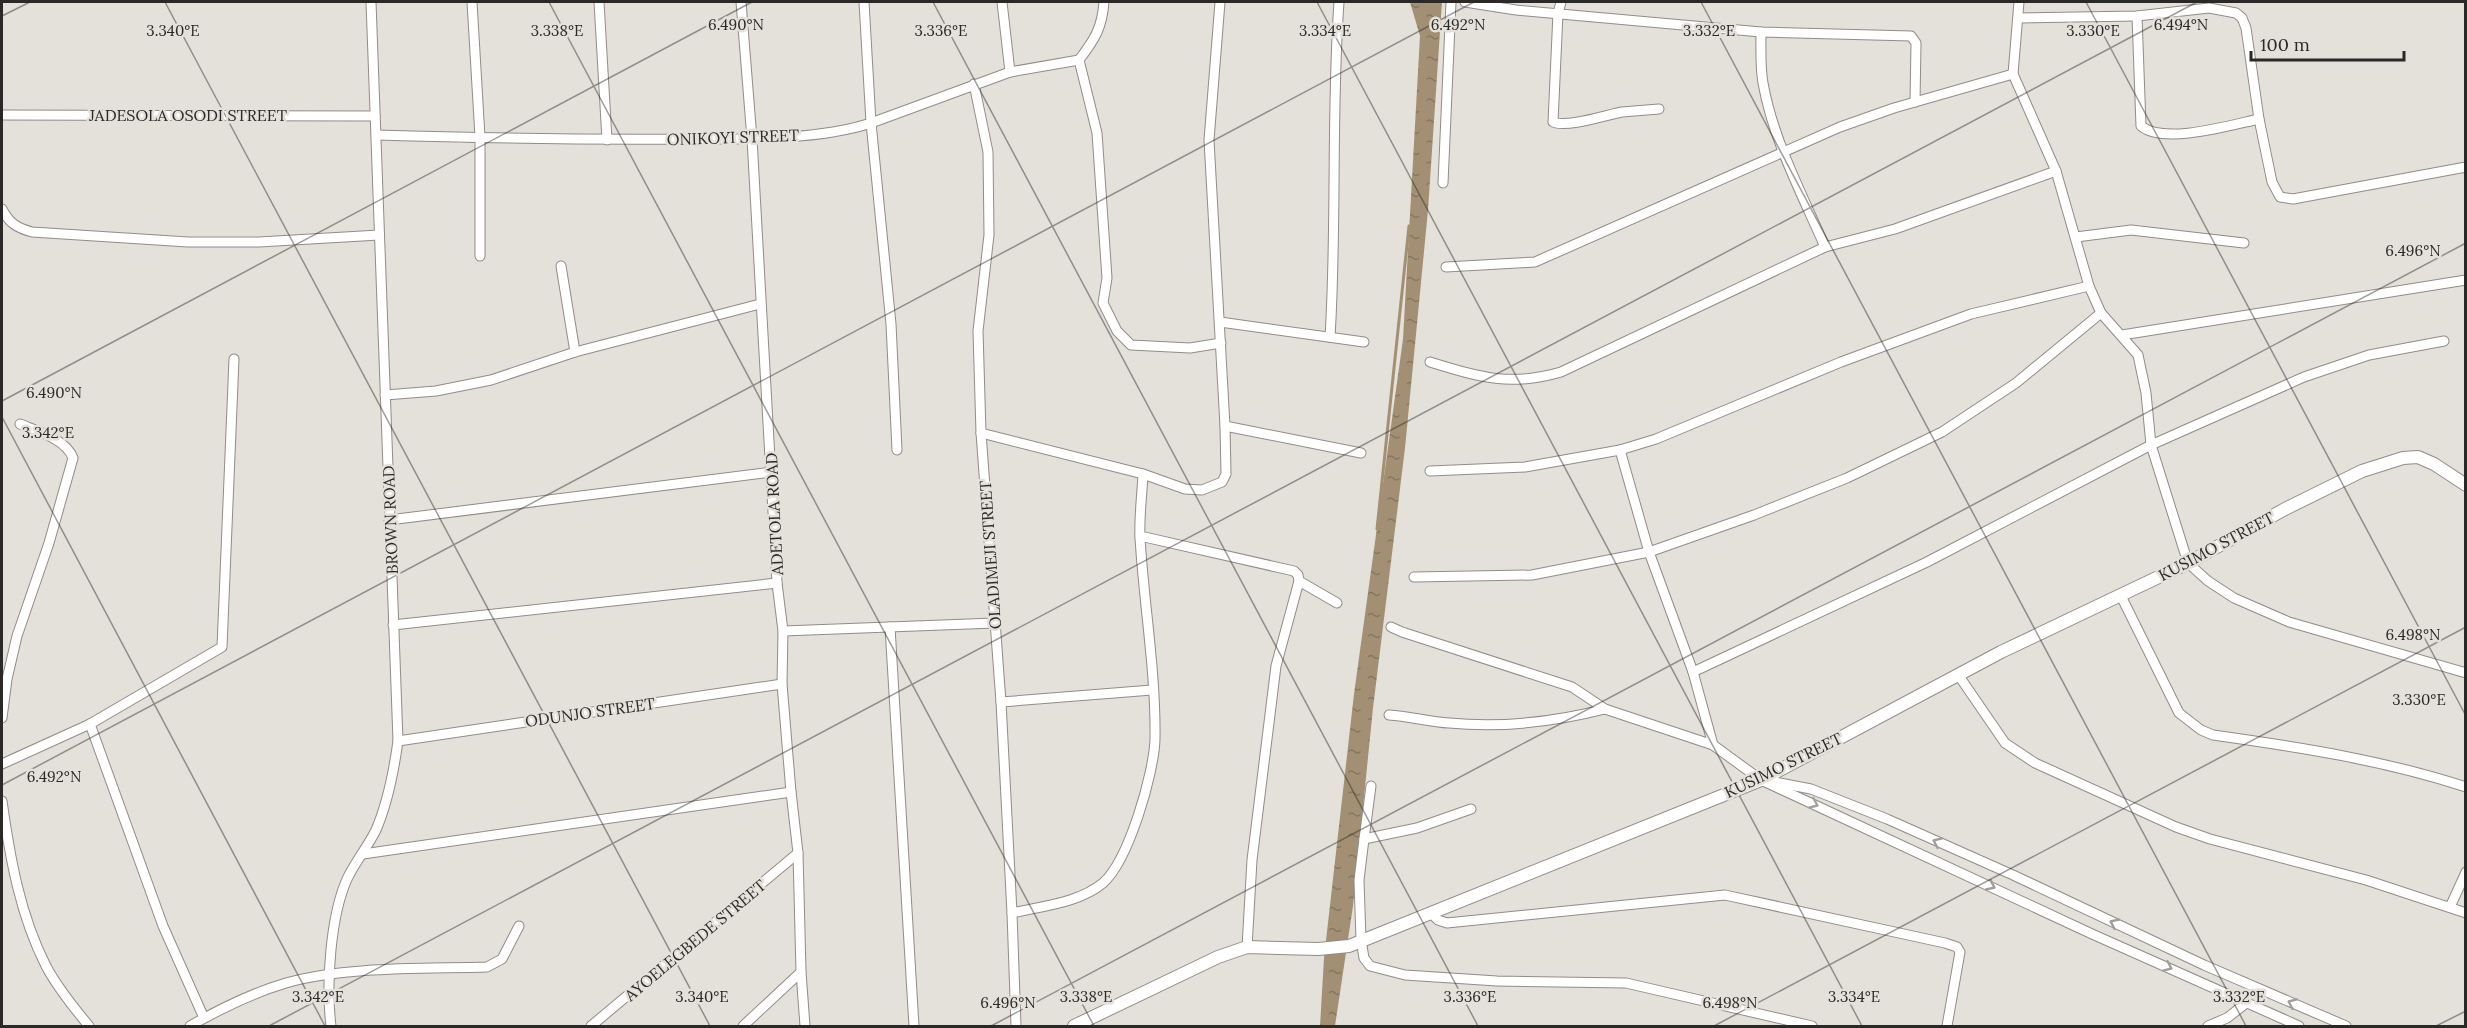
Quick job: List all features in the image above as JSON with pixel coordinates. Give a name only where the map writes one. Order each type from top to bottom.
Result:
[{"type":"street","name":"BROWN ROAD","points":[[331,1026],[328,1002],[333,930],[347,878],[376,829],[390,787],[398,741],[371,2]]},
{"type":"street","points":[[472,2],[480,138],[480,256]]},
{"type":"street","points":[[599,2],[608,140]]},
{"type":"street","name":"ADETOLA ROAD","points":[[741,2],[752,139],[777,583],[783,631],[783,684],[798,853],[801,972],[805,1026]]},
{"type":"street","points":[[864,2],[871,123],[891,324],[897,450]]},
{"type":"street","points":[[1002,2],[1010,72]]},
{"type":"street","points":[[1104,2],[1103,22],[1092,43],[1079,60],[1097,133],[1107,278],[1103,303],[1117,331],[1131,345],[1190,348],[1221,343]]},
{"type":"street","points":[[981,433],[1143,474],[1193,490],[1213,487],[1222,482],[1226,474],[1225,426],[1209,140],[1220,2]]},
{"type":"street","points":[[1330,337],[1334,231],[1334,87],[1339,2]]},
{"type":"street","points":[[1443,183],[1451,2]]},
{"type":"street","points":[[1465,2],[1516,10],[1761,32],[1911,36],[1916,43],[1915,102]]},
{"type":"street","points":[[1561,2],[1558,13],[1553,122],[1567,123],[1621,112],[1659,109]]},
{"type":"street","points":[[2019,2],[2013,74],[2056,171],[2089,286],[2101,313],[2138,355],[2143,374],[2151,446],[2188,563],[2208,581],[2234,598],[2289,622],[2466,673]]},
{"type":"street","points":[[2018,18],[2138,16],[2209,9],[2236,13],[2242,18],[2272,182],[2280,197],[2287,199],[2466,167]]},
{"type":"street","points":[[2138,16],[2141,126],[2148,131],[2181,133],[2259,120]]},
{"type":"street","points":[[1761,32],[1762,81],[1783,153],[1825,247]]},
{"type":"street","name":"ONIKOYI STREET","points":[[377,135],[608,140],[752,139],[856,128],[1010,72],[1079,60]]},
{"type":"street","points":[[1446,267],[1535,262],[1840,127],[1915,102],[2013,74]]},
{"type":"street","name":"OLADIMEJI STREET","points":[[974,84],[988,152],[989,223],[978,331],[981,433],[1001,702],[1016,1026]]},
{"type":"street","name":"JADESOLA OSODI STREET","points":[[2,115],[375,116]]},
{"type":"street","points":[[1430,362],[1500,381],[1541,378],[1561,372],[1825,247],[1895,229],[2056,171]]},
{"type":"street","points":[[2,209],[7,219],[17,228],[32,232],[200,242],[259,242],[379,235]]},
{"type":"street","points":[[2076,237],[2131,230],[2244,243]]},
{"type":"street","points":[[561,266],[575,352]]},
{"type":"street","points":[[2122,335],[2466,280]]},
{"type":"street","points":[[1430,471],[1525,467],[1620,450],[1656,439],[1841,362],[1971,314],[2089,286]]},
{"type":"street","points":[[385,395],[436,391],[491,380],[575,352],[760,304]]},
{"type":"street","points":[[1414,577],[1532,575],[1649,552],[1744,519],[1847,478],[1942,432],[2016,383],[2101,313]]},
{"type":"street","points":[[1220,322],[1364,342]]},
{"type":"street","points":[[1693,672],[1927,562],[2151,446],[2304,377],[2369,355],[2444,340]]},
{"type":"street","points":[[2,764],[90,724],[222,647],[234,359]]},
{"type":"street","points":[[2,718],[7,679],[17,636],[49,543],[73,458],[70,452],[50,436],[20,424]]},
{"type":"street","points":[[1225,426],[1361,453]]},
{"type":"street","points":[[1620,450],[1649,552],[1693,672],[1713,745]]},
{"type":"street","name":"KUSIMO STREET","points":[[1074,1026],[1218,957],[1247,947],[1349,946],[1761,780],[2001,652],[2188,563],[2285,509],[2362,471],[2403,458],[2418,458],[2434,464],[2466,485]]},
{"type":"street","points":[[389,520],[772,472]]},
{"type":"street","points":[[1012,913],[1078,896],[1101,884],[1112,873],[1134,829],[1148,782],[1155,741],[1140,536],[1143,474]]},
{"type":"street","points":[[1140,536],[1294,571],[1298,575],[1299,581],[1276,666],[1252,861],[1247,947]]},
{"type":"street","points":[[1299,581],[1337,603]]},
{"type":"street","points":[[393,625],[777,583]]},
{"type":"street","points":[[2121,596],[2179,713],[2201,730],[2213,735],[2353,757],[2416,771],[2466,787]]},
{"type":"street","points":[[783,631],[995,623]]},
{"type":"street","points":[[890,627],[914,1026]]},
{"type":"street","points":[[1391,627],[1572,687],[1605,710],[1713,745],[1761,780],[2245,1004],[2299,1026]]},
{"type":"street","points":[[1959,676],[2005,743],[2035,763],[2199,835],[2366,880],[2466,913]]},
{"type":"street","name":"ODUNJO STREET","points":[[398,741],[783,684]]},
{"type":"street","points":[[1001,702],[1152,690]]},
{"type":"street","points":[[1389,715],[1446,723],[1496,725],[1561,720],[1605,710]]},
{"type":"street","points":[[90,724],[163,926],[204,1018]]},
{"type":"street","points":[[1761,780],[1811,789],[1887,819],[2013,875],[2329,1023],[2346,1026]]},
{"type":"street","points":[[1371,786],[1359,880],[1361,940],[1364,958],[1370,966],[1405,975],[1497,981],[1626,983],[1812,1026]]},
{"type":"street","points":[[363,854],[791,792]]},
{"type":"street","points":[[2,801],[7,841],[32,936],[47,969],[89,1026]]},
{"type":"street","points":[[1364,839],[1418,828],[1471,809]]},
{"type":"street","name":"AYOELEGBEDE STREET","points":[[591,1026],[798,853]]},
{"type":"street","points":[[2450,907],[2466,872]]},
{"type":"street","points":[[1431,913],[1438,920],[1447,923],[1725,895],[1933,940],[1957,947],[1960,952],[1947,1026]]},
{"type":"street","points":[[190,1026],[252,995],[288,983],[329,975],[487,967],[502,959],[519,927]]},
{"type":"street","points":[[743,1026],[801,972]]},
{"type":"street","points":[[2208,1026],[2227,1018],[2245,1004]]},
{"type":"water","points":[[1410,2],[1442,2],[1428,210],[1405,448],[1373,708],[1353,906],[1335,1026],[1320,1026],[1324,958],[1354,694],[1403,339],[1420,36]]},
{"type":"waterway","points":[[1377,529],[1409,226]]}]
